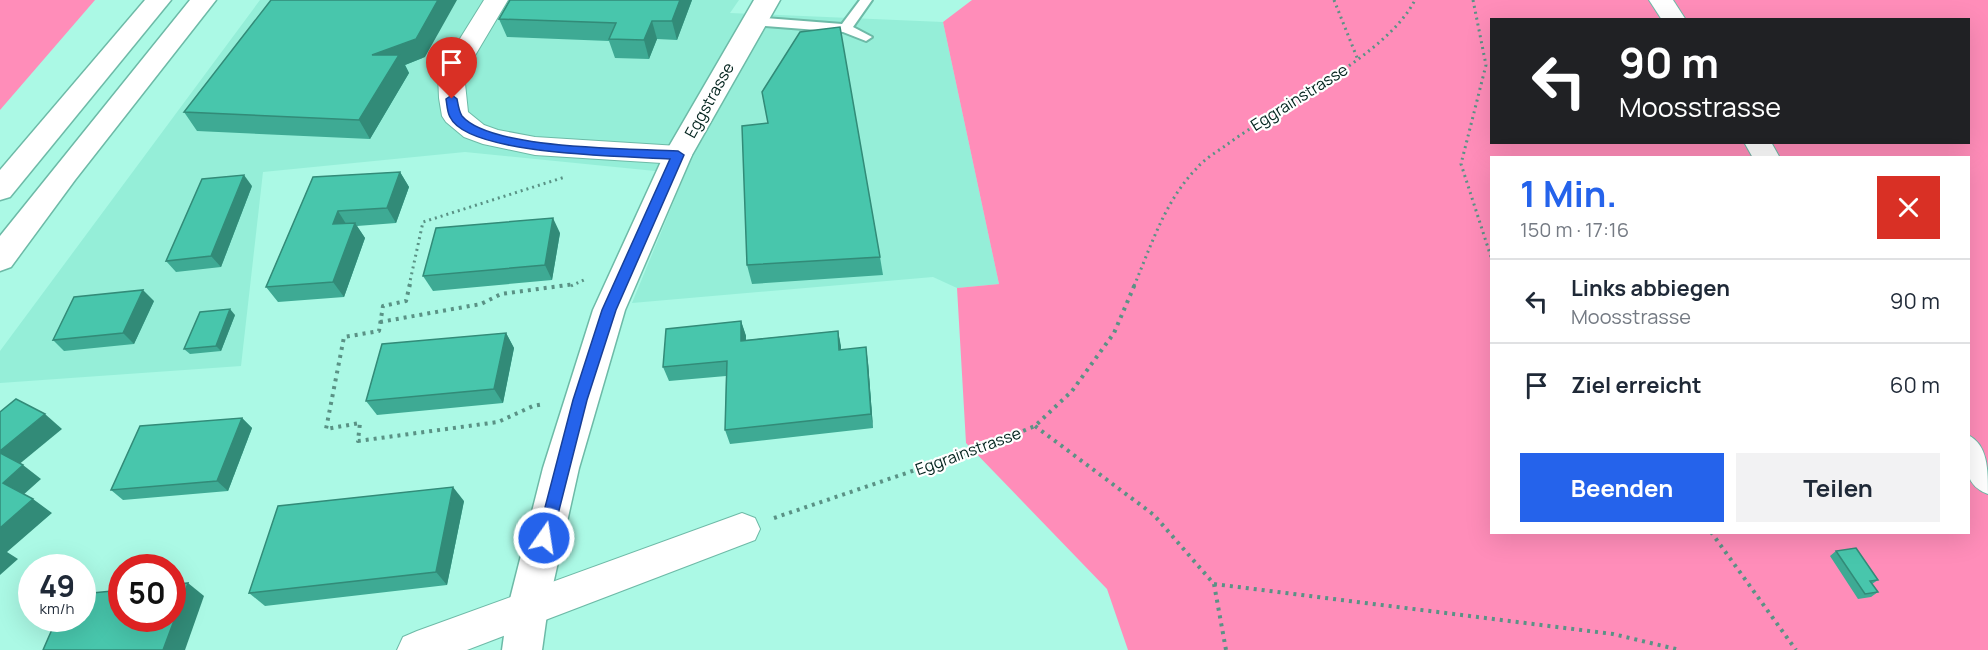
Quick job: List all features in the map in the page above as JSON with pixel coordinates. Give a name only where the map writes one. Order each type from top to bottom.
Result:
[{"type":"main road","points":[[0,190],[158,0]]},
{"type":"main road","points":[[0,259],[64,173],[202,0]]},
{"type":"main road","name":"Eggstrasse","points":[[522,650],[528,608],[561,468],[605,321],[678,155],[760,10]]},
{"type":"street","points":[[496,0],[451,74],[455,116],[474,131],[493,138],[535,146],[678,155]]},
{"type":"street","points":[[1661,0],[1673,18]]},
{"type":"street","points":[[1970,453],[1988,479]]},
{"type":"street","points":[[417,650],[742,529]]},
{"type":"lane","points":[[845,28],[866,0]]},
{"type":"lane","points":[[760,10],[845,28],[866,37]]},
{"type":"path","points":[[1334,0],[1358,60]]},
{"type":"path","name":"Eggrainstrasse","points":[[742,529],[989,445],[1035,426],[1072,391],[1114,333],[1168,207],[1196,168],[1250,127],[1358,60],[1407,16],[1415,0]]},
{"type":"path","points":[[1473,0],[1486,65],[1461,164],[1490,254]]},
{"type":"path","points":[[551,403],[533,406],[498,422],[358,441],[360,423],[326,429],[344,337],[379,331],[383,306],[406,302],[423,222],[572,175],[584,150]]},
{"type":"path","points":[[380,322],[481,304],[501,294],[571,286],[589,278],[595,279]]},
{"type":"path","points":[[1035,426],[1154,515],[1214,584],[1226,650]]},
{"type":"path","points":[[1712,534],[1796,650]]},
{"type":"path","points":[[1214,584],[1612,634],[1680,650]]},
{"type":"shaded area","points":[[0,0],[95,0],[0,110]]},
{"type":"shaded area","points":[[260,0],[739,0],[730,13],[943,22],[999,284],[957,288],[933,277],[632,303],[685,174],[465,152],[263,172],[241,366],[0,383],[0,351]]},
{"type":"shaded area","points":[[972,0],[1988,0],[1988,650],[1128,650],[1107,589],[966,443],[957,288],[999,284],[943,22]]},
{"type":"building","points":[[271,0],[438,0],[416,39],[372,55],[399,55],[359,120],[184,112]]},
{"type":"building","points":[[510,0],[680,0],[672,21],[652,21],[644,40],[609,39],[616,23],[499,19]]},
{"type":"building","points":[[840,27],[880,257],[747,265],[742,126],[768,123],[762,92],[800,32]]},
{"type":"building","points":[[400,172],[387,208],[338,211],[333,224],[355,223],[333,282],[266,287],[313,177]]},
{"type":"building","points":[[244,175],[211,256],[166,261],[202,179]]},
{"type":"building","points":[[553,218],[545,265],[423,276],[436,228]]},
{"type":"building","points":[[143,290],[123,333],[53,340],[74,297]]},
{"type":"building","points":[[230,309],[216,346],[184,349],[200,312]]},
{"type":"building","points":[[741,321],[741,341],[838,331],[839,350],[866,347],[871,414],[725,430],[727,361],[663,367],[666,329]]},
{"type":"building","points":[[506,333],[494,389],[366,401],[382,344]]},
{"type":"building","points":[[16,399],[45,414],[0,451],[0,412]]},
{"type":"building","points":[[242,418],[217,481],[111,490],[140,426]]},
{"type":"building","points":[[0,453],[23,465],[3,483],[33,499],[0,528]]},
{"type":"building","points":[[453,487],[436,572],[249,593],[278,506]]},
{"type":"building","points":[[1856,548],[1878,580],[1870,581],[1878,592],[1865,594],[1836,551]]},
{"type":"building","points":[[108,591],[108,632],[170,632],[163,650],[43,650],[51,632],[96,632],[96,593]]},
{"type":"route","points":[[452,99],[455,116],[474,131],[493,138],[535,146],[678,155],[609,310],[580,400],[544,538]]}]
